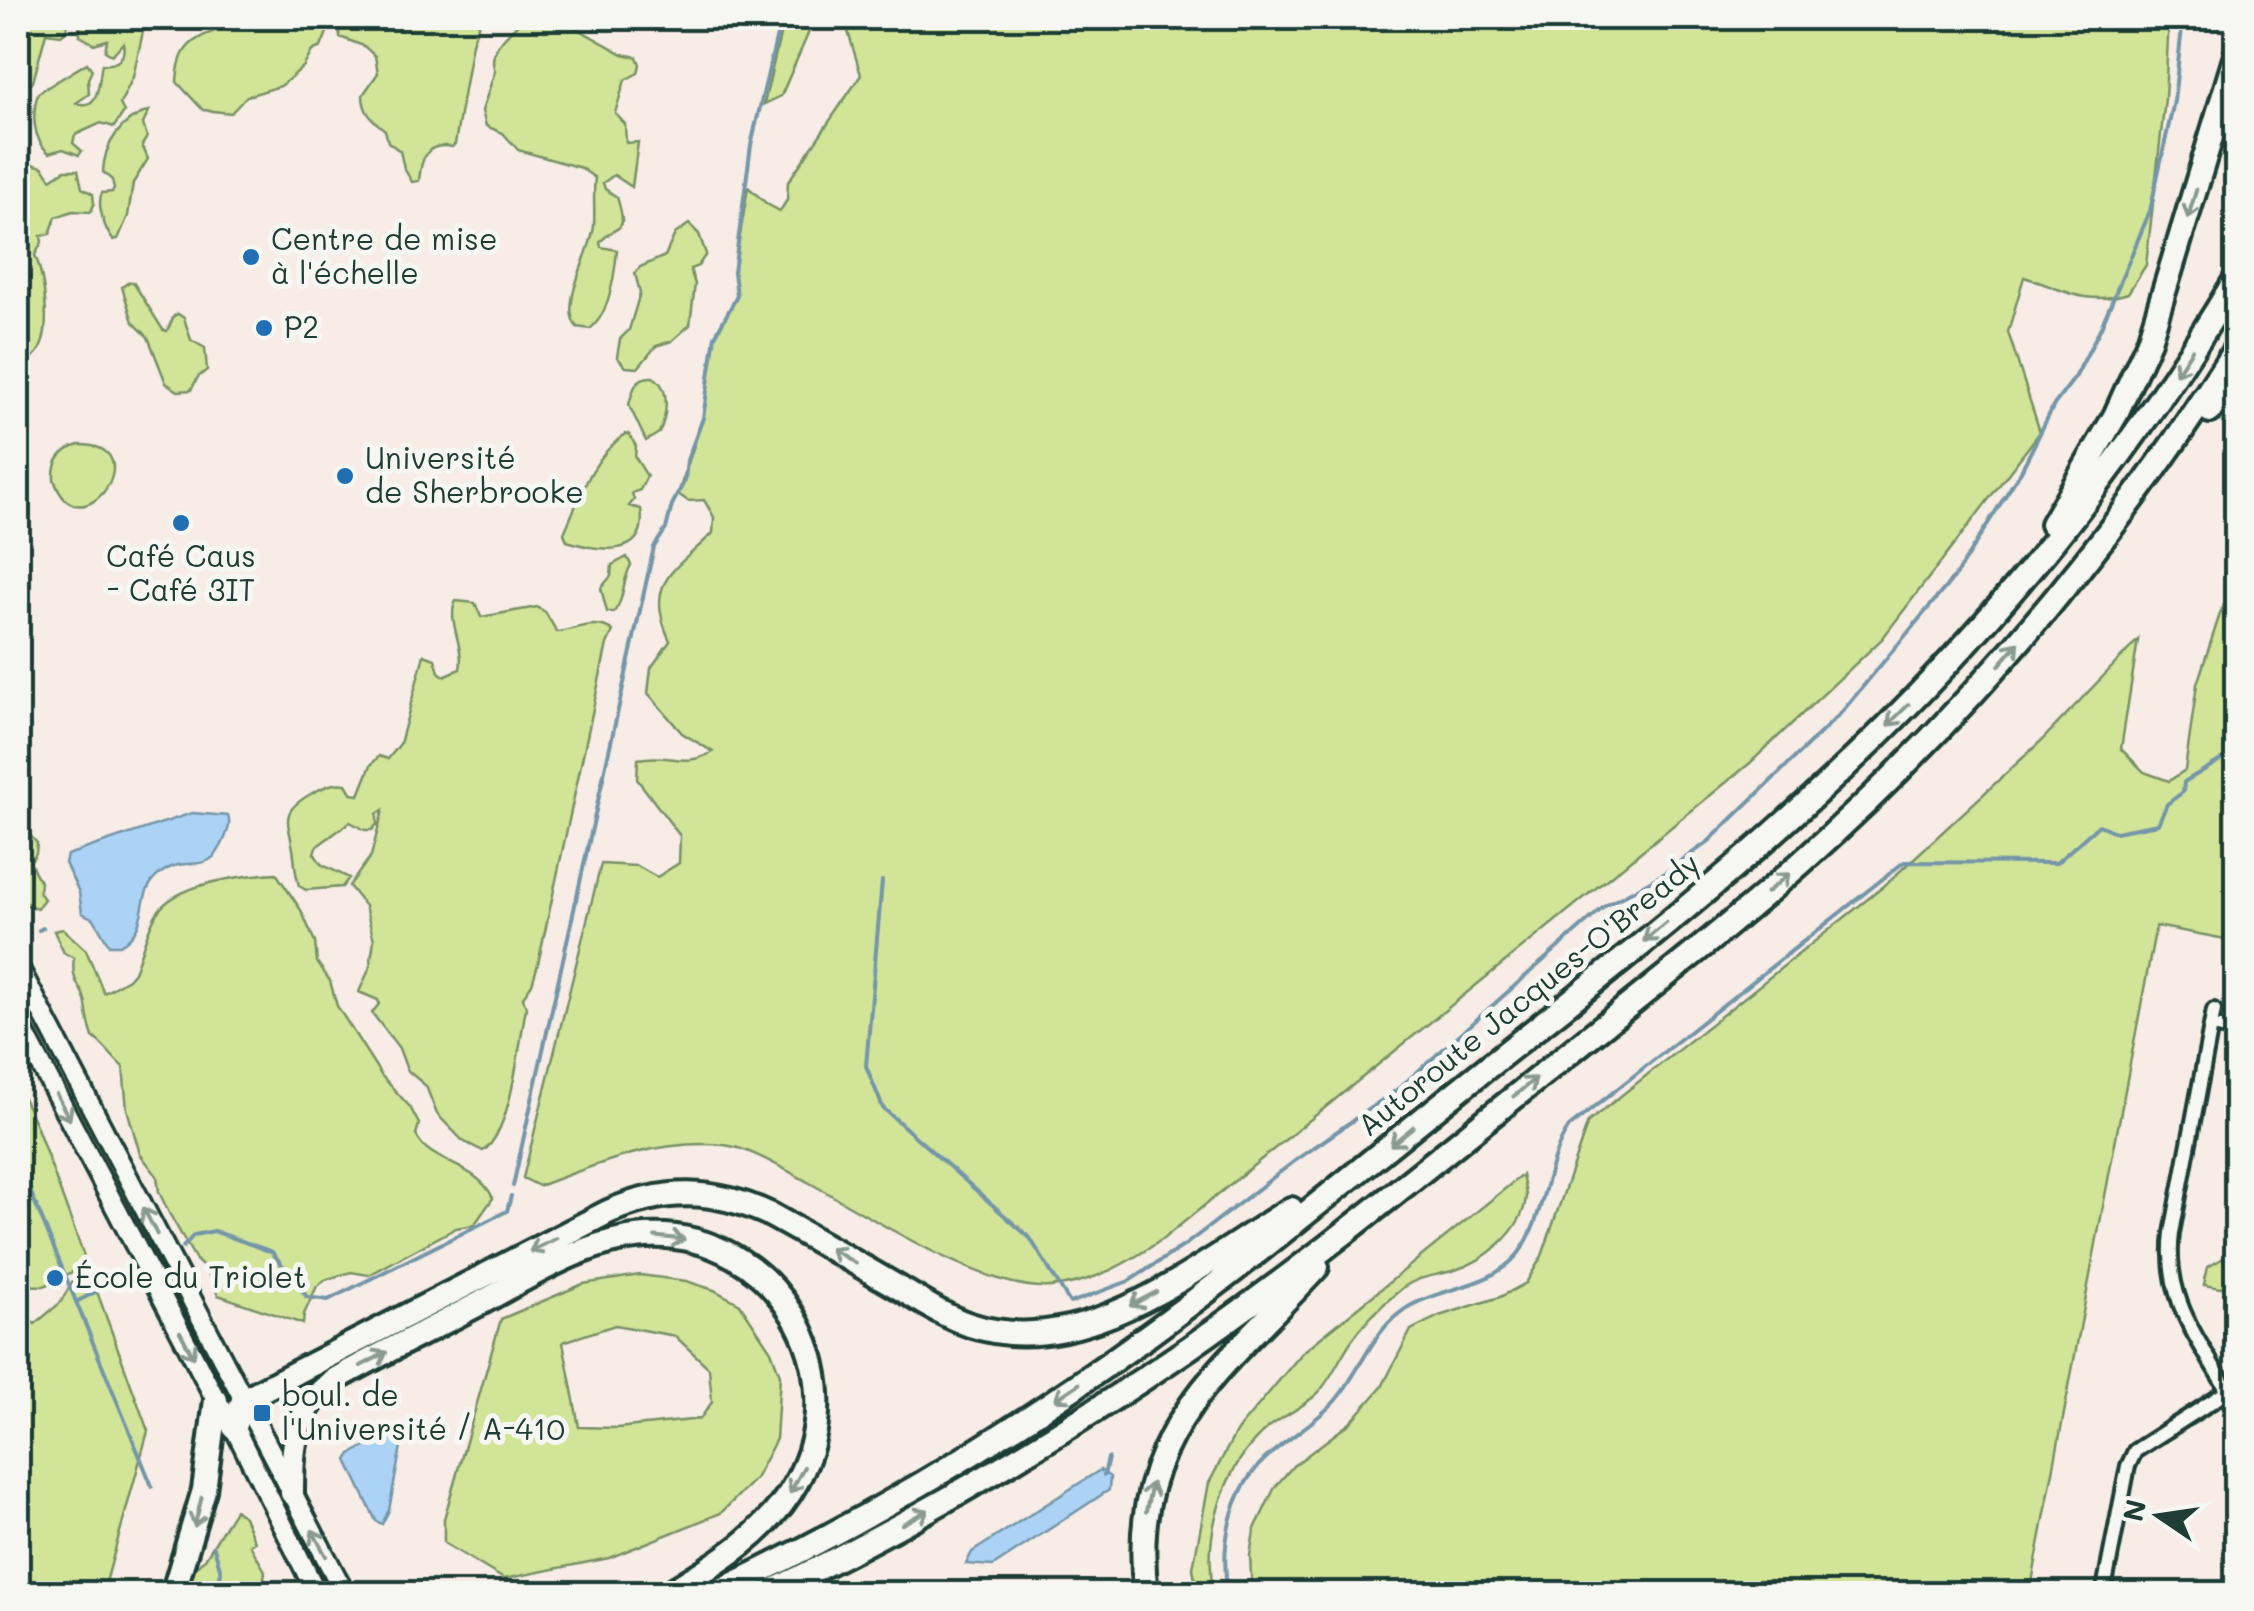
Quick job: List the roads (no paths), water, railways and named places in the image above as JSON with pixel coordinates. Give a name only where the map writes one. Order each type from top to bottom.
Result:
[{"type":"highway","points":[[2012,592],[2102,441],[2139,366],[2164,297],[2236,55]]},
{"type":"highway","name":"Autoroute Jacques-O'Bready","points":[[713,1594],[869,1514],[1067,1392],[1186,1308],[1773,834],[1889,724],[2012,592],[2132,438],[2236,279]]},
{"type":"highway","points":[[2142,489],[2236,348]]},
{"type":"highway","points":[[766,1594],[934,1507],[1080,1420],[1243,1309],[1360,1220],[1743,912],[1856,813],[1946,722],[2014,648],[2142,489],[2236,381]]},
{"type":"highway","points":[[234,1428],[244,1400],[592,1220],[656,1196],[700,1193],[750,1206],[958,1320],[1001,1332],[1036,1334],[1092,1322],[1139,1302],[1367,1164]]},
{"type":"highway","points":[[1146,1594],[1146,1509],[1156,1470],[1172,1434],[1216,1373],[1360,1220]]},
{"type":"highway","points":[[292,1493],[292,1448],[297,1426],[309,1403],[336,1379],[584,1251],[637,1237],[692,1241],[752,1268],[784,1300],[811,1351],[818,1407],[808,1458],[781,1506],[737,1548],[666,1594]]},
{"type":"highway","points":[[173,1594],[200,1506],[216,1400]]},
{"type":"main road","points":[[18,966],[345,1594]]},
{"type":"main road","points":[[18,1021],[234,1428],[317,1594]]},
{"type":"street","points":[[2103,1594],[2128,1466],[2135,1450],[2232,1388],[2180,1308],[2170,1278],[2172,1233],[2214,1010]]},
{"type":"street","points":[[2212,1026],[2236,1031]]},
{"type":"water","points":[[192,813],[228,816],[229,827],[219,851],[205,862],[171,867],[161,873],[147,890],[136,929],[120,945],[109,945],[94,919],[82,913],[79,892],[65,863],[67,855]]},
{"type":"water","points":[[395,1431],[403,1436],[389,1510],[382,1524],[376,1521],[347,1460],[351,1454]]},
{"type":"water","points":[[1100,1470],[1110,1477],[1109,1490],[993,1566],[966,1564],[972,1552]]},
{"type":"waterway","points":[[513,1186],[654,547],[666,529],[672,505],[685,480],[687,460],[703,418],[715,336],[737,296],[734,272],[751,145],[781,18]]},
{"type":"waterway","points":[[882,881],[866,1066],[883,1108],[1030,1238],[1070,1303],[1129,1281],[1185,1245],[1398,1089],[1605,906],[1663,874],[1708,842],[1840,714],[1955,576],[2021,471],[2054,405],[2076,376],[2150,211],[2174,101],[2183,18]]},
{"type":"waterway","points":[[1228,1594],[1225,1558],[1230,1522],[1235,1504],[1253,1473],[1273,1451],[1335,1401],[1397,1315],[1424,1299],[1494,1274],[1518,1254],[1534,1224],[1554,1157],[1569,1127],[1904,862],[2056,863],[2099,825],[2115,832],[2158,824],[2167,804],[2183,792],[2184,782],[2236,751]]},
{"type":"waterway","points":[[39,930],[43,928]]},
{"type":"waterway","points":[[18,1161],[152,1486]]},
{"type":"waterway","points":[[183,1247],[194,1235],[214,1231],[272,1252],[307,1297],[328,1300],[507,1211],[511,1196]]},
{"type":"waterway","points":[[76,1302],[111,1284]]},
{"type":"waterway","points":[[1104,1475],[1108,1458]]},
{"type":"waterway","points":[[214,1547],[221,1572],[217,1594]]},
{"type":"place","name":"Centre de mise à l'échelle","points":[[251,257]]},
{"type":"place","name":"P2","points":[[264,328]]},
{"type":"place","name":"Université de Sherbrooke","points":[[345,476]]},
{"type":"place","name":"Café Caus - Café 3IT","points":[[181,523]]},
{"type":"place","name":"École du Triolet","points":[[55,1278]]},
{"type":"place","name":"boul. de l'Université / A-410","points":[[262,1413]]}]
